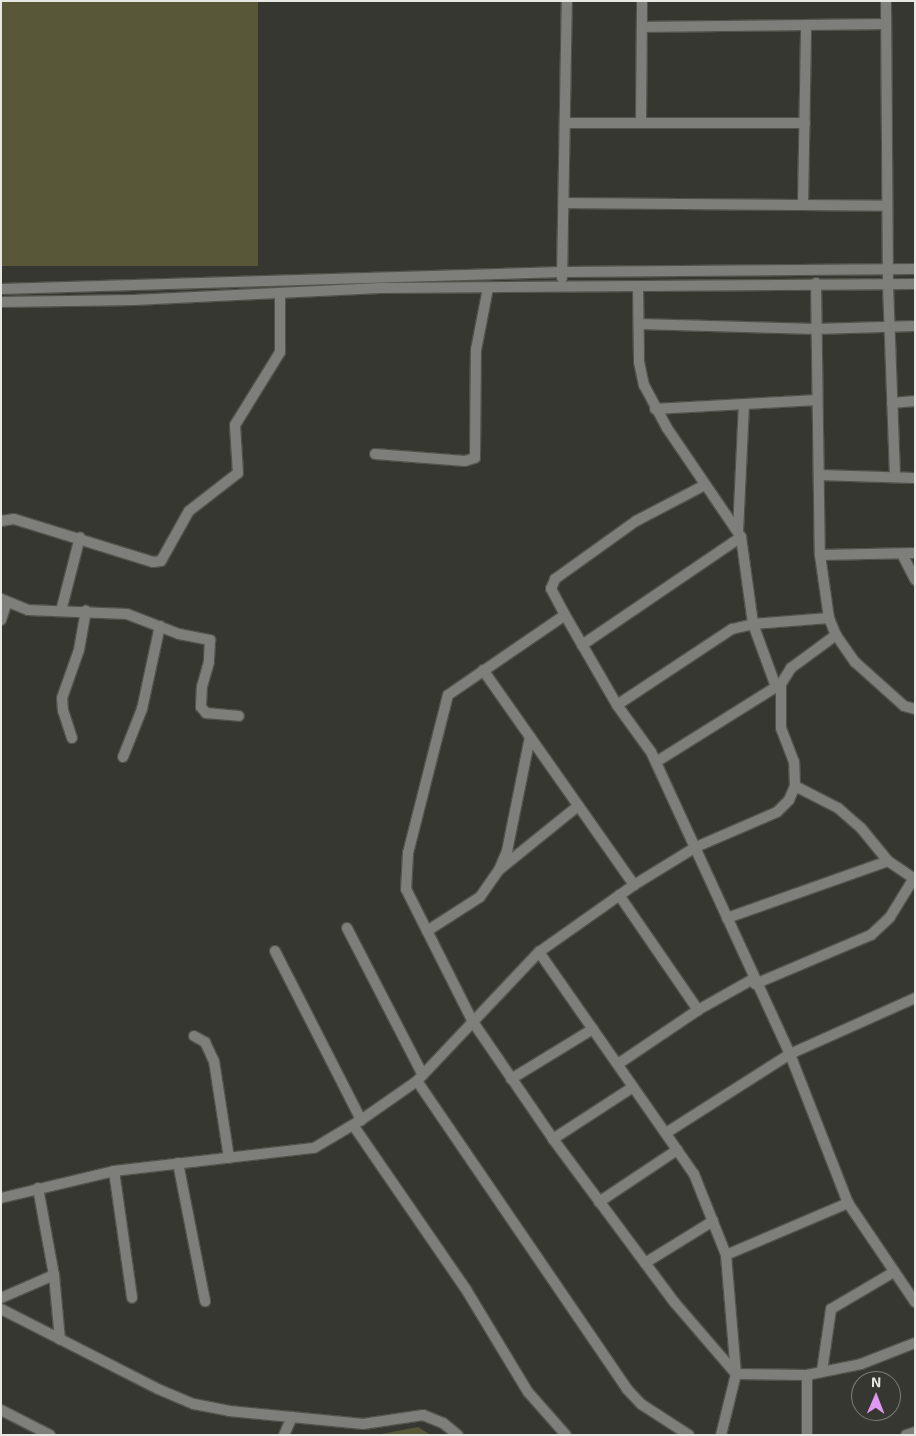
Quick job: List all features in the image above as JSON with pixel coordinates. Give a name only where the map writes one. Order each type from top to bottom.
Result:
[{"type":"street","points":[[562,287],[567,1]]},
{"type":"street","points":[[642,1],[642,123]]},
{"type":"street","points":[[886,1],[888,284],[895,477]]},
{"type":"street","points":[[642,27],[886,24]]},
{"type":"street","points":[[803,206],[806,25]]},
{"type":"street","points":[[565,123],[805,123]]},
{"type":"street","points":[[564,203],[887,206]]},
{"type":"street","points":[[1,289],[563,272],[915,269]]},
{"type":"street","points":[[816,283],[820,555],[829,618],[836,635],[856,662],[904,706],[915,709]]},
{"type":"street","points":[[1,302],[134,300],[280,293],[488,288],[816,283],[915,284]]},
{"type":"street","points":[[638,286],[640,374],[655,409],[739,534]]},
{"type":"street","points":[[375,454],[465,461],[475,458],[476,350],[488,288]]},
{"type":"street","points":[[1,521],[14,519],[80,537],[158,562],[189,511],[238,473],[235,425],[280,352],[280,293]]},
{"type":"street","points":[[639,324],[816,329],[915,326]]},
{"type":"street","points":[[655,409],[817,400]]},
{"type":"street","points":[[892,403],[915,401]]},
{"type":"street","points":[[1,1198],[114,1171],[314,1148],[357,1122],[420,1078],[539,952],[619,895],[696,847],[777,812],[789,800],[795,786],[794,762],[782,728],[778,686],[753,624],[739,534],[744,404]]},
{"type":"street","points":[[819,474],[915,478]]},
{"type":"street","points":[[705,485],[636,521],[555,579],[551,590],[617,704],[656,762],[696,847],[754,982],[790,1054],[848,1203],[892,1273],[915,1302]]},
{"type":"street","points":[[582,645],[739,534]]},
{"type":"street","points":[[61,611],[80,537]]},
{"type":"street","points":[[820,555],[915,553]]},
{"type":"street","points":[[902,554],[915,580]]},
{"type":"street","points":[[1,620],[4,601],[28,610],[127,614],[211,641],[201,707],[206,713],[239,716]]},
{"type":"street","points":[[72,738],[62,711],[62,698],[80,650],[86,611]]},
{"type":"street","points":[[565,615],[448,695],[408,853],[406,889],[473,1022],[552,1139],[645,1263],[736,1374],[807,1375],[861,1364],[915,1343]]},
{"type":"street","points":[[617,704],[708,641],[732,629],[753,624],[829,618]]},
{"type":"street","points":[[123,757],[142,708],[160,626]]},
{"type":"street","points":[[656,762],[778,686],[791,668],[836,635]]},
{"type":"street","points":[[483,670],[634,885]]},
{"type":"street","points":[[427,931],[480,897],[499,870],[507,851],[530,737]]},
{"type":"street","points":[[618,1064],[698,1010],[754,982],[871,934],[890,918],[914,879],[888,862],[849,816],[825,800],[795,786]]},
{"type":"street","points":[[499,870],[578,806]]},
{"type":"street","points":[[727,918],[888,862]]},
{"type":"street","points":[[619,895],[698,1010]]},
{"type":"street","points":[[347,928],[420,1078],[627,1389],[641,1404],[689,1435]]},
{"type":"street","points":[[275,951],[357,1122],[467,1290],[528,1392],[566,1435]]},
{"type":"street","points":[[539,952],[694,1174],[726,1254],[736,1374],[721,1435]]},
{"type":"street","points":[[666,1133],[790,1054],[915,998]]},
{"type":"street","points":[[512,1079],[593,1029]]},
{"type":"street","points":[[194,1036],[205,1042],[214,1061],[229,1158]]},
{"type":"street","points":[[552,1139],[633,1087]]},
{"type":"street","points":[[600,1202],[677,1150]]},
{"type":"street","points":[[178,1163],[205,1301]]},
{"type":"street","points":[[114,1171],[132,1298]]},
{"type":"street","points":[[38,1188],[54,1274],[60,1340]]},
{"type":"street","points":[[726,1254],[848,1203]]},
{"type":"street","points":[[645,1263],[713,1221]]},
{"type":"street","points":[[822,1371],[831,1309],[892,1273]]},
{"type":"street","points":[[1,1298],[54,1274]]},
{"type":"street","points":[[1,1309],[60,1340],[194,1404],[292,1418],[363,1424],[423,1415],[443,1423],[458,1435]]},
{"type":"street","points":[[807,1375],[808,1435]]},
{"type":"street","points":[[1,1410],[50,1435]]},
{"type":"street","points":[[284,1435],[292,1418]]},
{"type":"street","points":[[363,1424],[364,1435]]},
{"type":"street","points":[[906,1435],[915,1432]]},
{"type":"green space","points":[[1,1],[258,1],[258,266],[1,266]]},
{"type":"green space","points":[[418,1427],[431,1435],[376,1435]]}]
